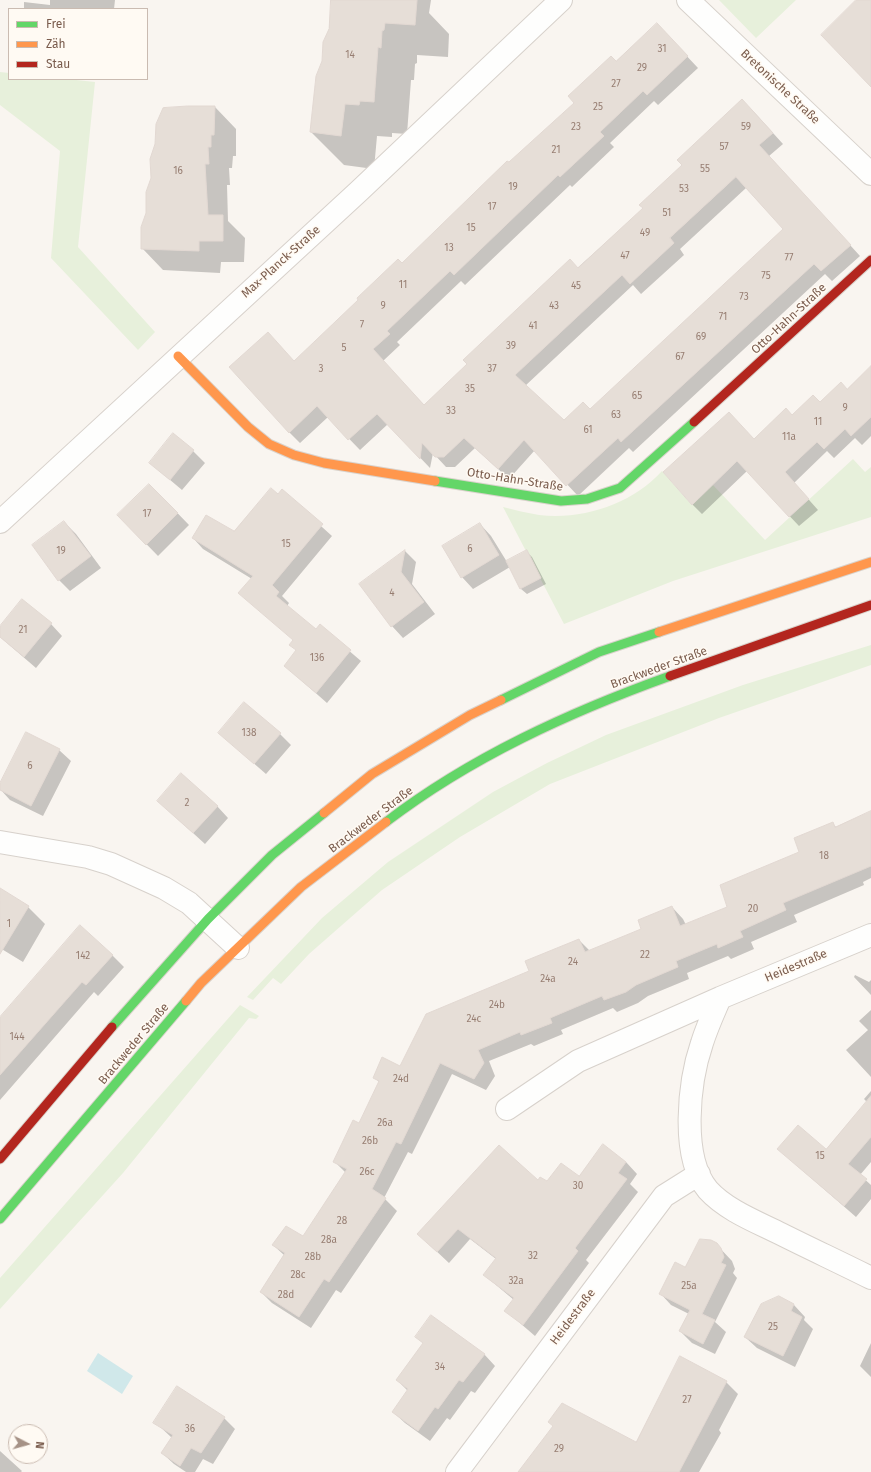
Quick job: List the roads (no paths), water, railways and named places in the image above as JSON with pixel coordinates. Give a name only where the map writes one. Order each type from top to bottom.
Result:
[{"type":"main road","name":"Otto-Hahn-Straße","points":[[178,356],[248,427],[269,444],[294,455],[324,463],[561,501],[587,499],[620,488],[698,420],[871,260]]},
{"type":"main road","points":[[0,1159],[72,1073],[208,919],[272,854],[372,774],[470,714],[599,652],[871,562]]},
{"type":"main road","name":"Brackweder Straße","points":[[0,1219],[201,983],[301,887],[410,803],[506,746],[609,698],[871,605]]},
{"type":"street","name":"Max-Planck-Straße","points":[[0,522],[178,356],[358,192],[561,0]]},
{"type":"street","name":"Bretonische Straße","points":[[688,0],[871,174]]},
{"type":"street","points":[[0,842],[80,856],[111,864],[164,888],[189,903],[238,948]]},
{"type":"street","name":"Heidestraße","points":[[507,1109],[578,1061],[720,998],[871,935]]},
{"type":"street","points":[[720,998],[701,1043],[693,1078],[690,1116],[691,1148],[699,1174],[708,1190],[724,1203],[748,1218],[871,1278]]},
{"type":"street","name":"Heidestraße","points":[[457,1472],[664,1196],[699,1174]]},
{"type":"water","points":[[98,1353],[133,1376],[122,1394],[87,1371]]}]
